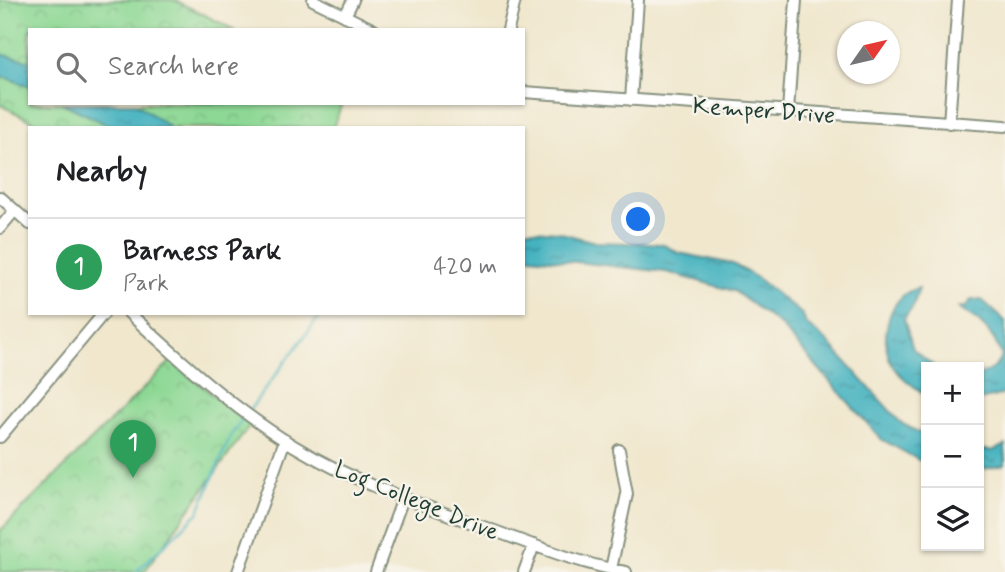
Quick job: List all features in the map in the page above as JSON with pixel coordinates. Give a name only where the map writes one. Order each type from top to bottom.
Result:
[{"type":"street","points":[[313,0],[370,28]]},
{"type":"street","points":[[345,16],[353,0]]},
{"type":"street","points":[[509,28],[515,0]]},
{"type":"street","points":[[631,100],[638,0]]},
{"type":"street","points":[[788,111],[796,0]]},
{"type":"street","points":[[949,123],[958,0]]},
{"type":"street","name":"Kemper Drive","points":[[525,92],[1005,126]]},
{"type":"street","points":[[0,197],[28,222]]},
{"type":"street","points":[[0,228],[15,210]]},
{"type":"street","points":[[0,437],[102,315]]},
{"type":"street","name":"Log College Drive","points":[[131,315],[242,411],[285,440],[348,475],[403,498],[534,545],[626,572]]},
{"type":"street","points":[[237,572],[285,440]]},
{"type":"street","points":[[611,569],[627,494],[619,450]]},
{"type":"street","points":[[376,572],[403,498]]},
{"type":"street","points":[[524,572],[534,545]]},
{"type":"green space","points":[[0,0],[174,0],[231,28],[28,28],[28,105],[341,105],[334,126],[42,126],[0,105]]},
{"type":"green space","points":[[171,361],[250,425],[144,572],[0,572],[0,531]]},
{"type":"water","points":[[0,54],[28,61],[28,85],[0,76]]},
{"type":"water","points":[[66,105],[138,105],[168,126],[110,126]]},
{"type":"water","points":[[525,229],[558,232],[595,242],[662,244],[679,253],[733,264],[757,278],[803,315],[806,324],[827,341],[901,423],[921,433],[921,461],[881,439],[780,325],[734,291],[666,272],[525,256]]},
{"type":"water","points":[[919,288],[913,307],[904,319],[913,349],[929,362],[921,362],[921,391],[896,370],[888,356],[886,345],[888,320],[899,299]]},
{"type":"water","points":[[971,300],[982,300],[1005,321],[1005,394],[984,399],[984,373],[995,367],[1002,356],[986,328],[958,307],[966,307]]},
{"type":"water","points":[[1005,445],[1005,465],[984,469],[984,450],[992,451]]},
{"type":"waterway","points":[[248,412],[321,315]]},
{"type":"waterway","points":[[136,572],[198,513],[231,435],[244,417]]},
{"type":"place","name":"Barness Park","points":[[133,478]]}]
